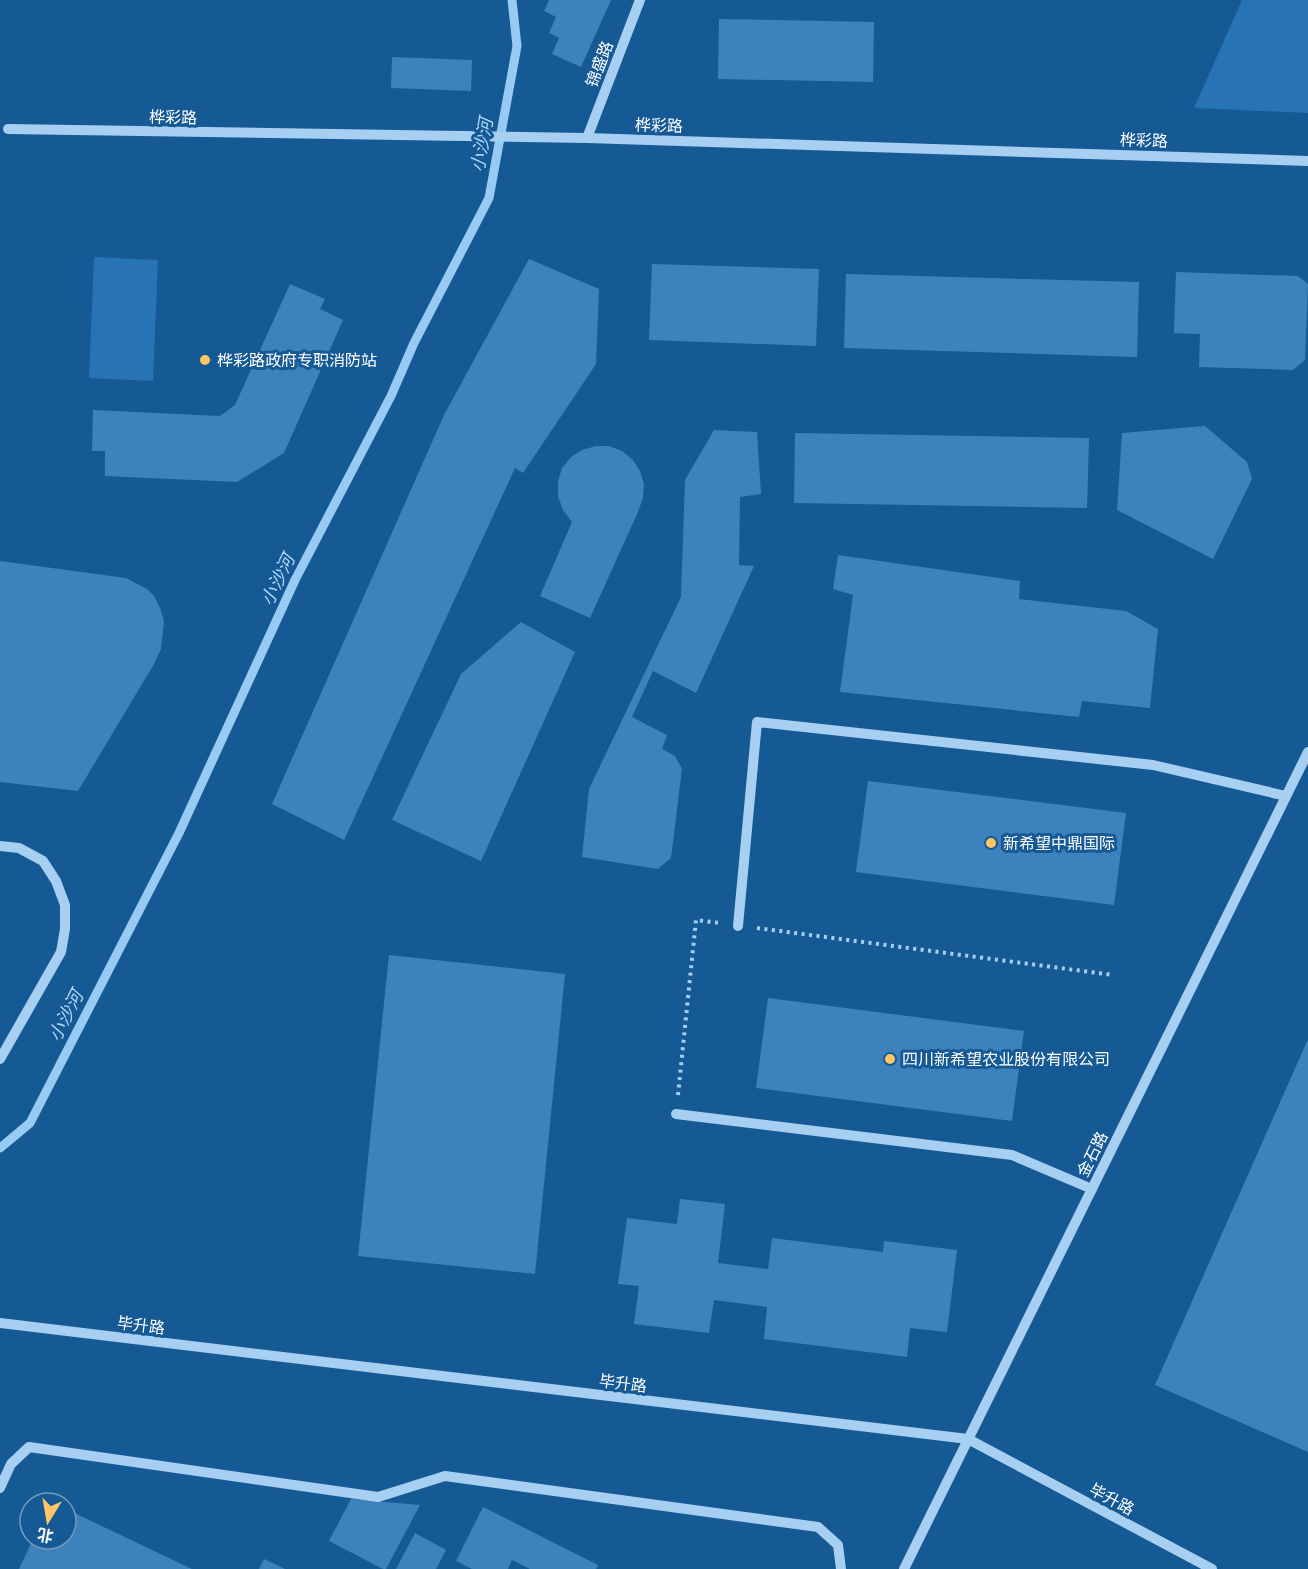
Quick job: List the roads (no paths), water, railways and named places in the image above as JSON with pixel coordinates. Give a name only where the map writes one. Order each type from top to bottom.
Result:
[{"type":"street","name":"锦盛路","points":[[587,138],[640,0]]},
{"type":"street","name":"桦彩路","points":[[8,129],[587,138],[1308,161]]},
{"type":"street","points":[[738,926],[757,722],[1153,765],[1286,796]]},
{"type":"street","name":"金石路","points":[[904,1569],[1308,752]]},
{"type":"street","points":[[0,846],[19,848],[43,861],[56,880],[65,905],[65,929],[61,952],[0,1059]]},
{"type":"street","points":[[676,1114],[1012,1155],[1092,1189]]},
{"type":"street","name":"毕升路","points":[[0,1323],[968,1439],[1212,1569]]},
{"type":"street","points":[[0,1488],[11,1464],[29,1447],[378,1497],[445,1476],[818,1527],[838,1545],[841,1569]]},
{"type":"waterway","name":"小沙河","points":[[0,1148],[30,1123],[179,833],[295,580],[391,396],[414,343],[489,198],[517,46],[512,0]]},
{"type":"place","name":"桦彩路政府专职消防站","points":[[205,360]]},
{"type":"place","name":"新希望中鼎国际","points":[[991,843]]},
{"type":"place","name":"四川新希望农业股份有限公司","points":[[890,1059]]}]
